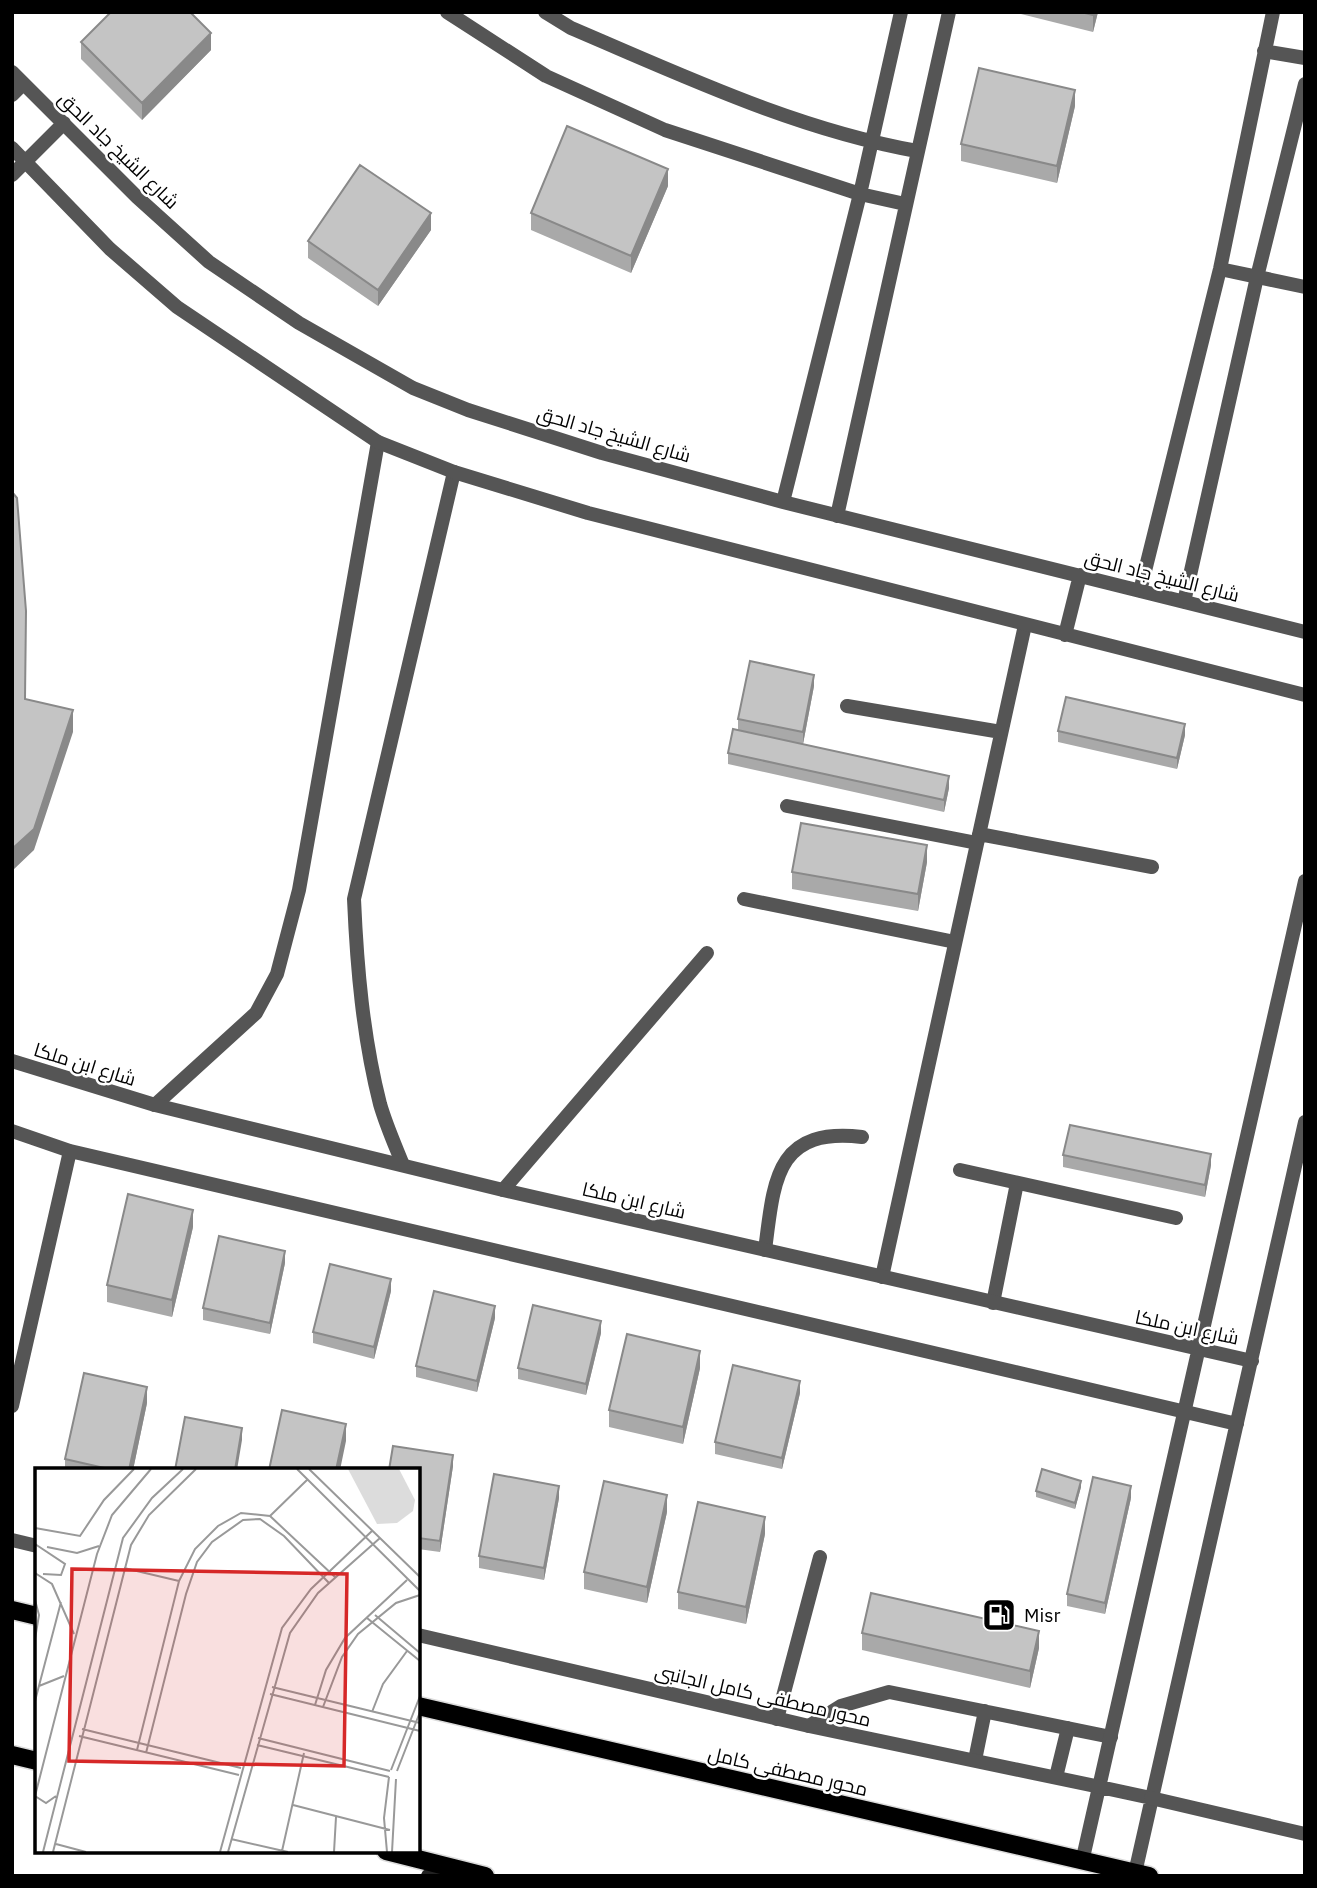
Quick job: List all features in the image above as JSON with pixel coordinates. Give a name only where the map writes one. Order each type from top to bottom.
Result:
[{"type":"main road","points":[[12,1610],[35,1616]]},
{"type":"main road","name":"محور مصطفى كامل","points":[[420,1706],[1142,1874]]},
{"type":"main road","points":[[12,1755],[35,1761]]},
{"type":"main road","points":[[394,1853],[485,1876]]},
{"type":"main road","points":[[428,1876],[448,1867]]},
{"type":"street","points":[[447,12],[546,76],[665,131],[860,194],[905,204]]},
{"type":"street","points":[[545,12],[571,28],[772,114],[873,143],[917,151]]},
{"type":"street","points":[[783,502],[873,143],[901,12]]},
{"type":"street","points":[[837,516],[949,12]]},
{"type":"street","points":[[1140,591],[1220,269],[1273,12]]},
{"type":"street","points":[[1264,51],[1305,58]]},
{"type":"street","name":"شارع الشيخ جاد الحق","points":[[12,72],[137,197],[209,262],[299,323],[413,388],[468,410],[602,453],[837,516],[1305,632]]},
{"type":"street","points":[[12,95],[23,84]]},
{"type":"street","points":[[1184,602],[1257,277],[1305,84]]},
{"type":"street","points":[[12,175],[64,123]]},
{"type":"street","points":[[12,148],[110,249],[177,307],[379,442],[454,472],[588,513],[1305,695]]},
{"type":"street","points":[[1220,269],[1305,287]]},
{"type":"street","points":[[155,1105],[257,1013],[277,974],[299,890],[379,442]]},
{"type":"street","points":[[403,1165],[381,1105],[365,1021],[356,963],[354,899],[454,472]]},
{"type":"street","points":[[1065,635],[1080,575]]},
{"type":"street","points":[[882,1277],[1025,625]]},
{"type":"street","points":[[847,706],[1001,732]]},
{"type":"street","points":[[787,806],[1152,867]]},
{"type":"street","points":[[1082,1862],[1305,881]]},
{"type":"street","points":[[744,899],[955,942]]},
{"type":"street","points":[[503,1190],[707,953]]},
{"type":"street","name":"شارع ابن ملكا","points":[[12,1061],[155,1105],[503,1190],[1252,1361]]},
{"type":"street","points":[[1142,1874],[1151,1798],[1305,1122]]},
{"type":"street","points":[[12,1131],[70,1151],[1237,1424]]},
{"type":"street","points":[[765,1250],[771,1204],[784,1161],[807,1141],[836,1134],[862,1137]]},
{"type":"street","points":[[12,1406],[70,1151]]},
{"type":"street","points":[[960,1170],[1176,1218]]},
{"type":"street","points":[[993,1303],[1017,1183]]},
{"type":"street","points":[[12,1540],[35,1546]]},
{"type":"street","points":[[777,1718],[820,1557]]},
{"type":"street","name":"محور مصطفى كامل الجانبى","points":[[420,1635],[809,1726],[1151,1798]]},
{"type":"street","points":[[809,1726],[841,1706],[889,1692],[1111,1737]]},
{"type":"street","points":[[975,1760],[985,1711]]},
{"type":"street","points":[[1056,1777],[1068,1728]]},
{"type":"street","points":[[1151,1798],[1305,1834]]},
{"type":"building","points":[[111,12],[190,12],[211,33],[142,103],[81,42]]},
{"type":"building","points":[[979,68],[1075,90],[1057,166],[961,144]]},
{"type":"building","points":[[567,126],[668,169],[631,256],[531,213]]},
{"type":"building","points":[[360,165],[431,213],[378,290],[308,241]]},
{"type":"building","points":[[12,492],[17,498],[26,611],[25,699],[73,710],[34,829],[12,849]]},
{"type":"building","points":[[750,661],[814,675],[803,732],[738,719]]},
{"type":"building","points":[[1066,697],[1185,724],[1177,758],[1058,731]]},
{"type":"building","points":[[733,729],[949,776],[944,800],[728,753]]},
{"type":"building","points":[[801,823],[927,845],[918,894],[792,872]]},
{"type":"building","points":[[1070,1125],[1211,1154],[1205,1185],[1063,1155]]},
{"type":"building","points":[[128,1194],[193,1210],[172,1300],[107,1285]]},
{"type":"building","points":[[219,1236],[285,1251],[270,1323],[203,1308]]},
{"type":"building","points":[[330,1264],[391,1279],[374,1347],[313,1332]]},
{"type":"building","points":[[434,1291],[495,1306],[477,1381],[416,1366]]},
{"type":"building","points":[[533,1305],[601,1321],[586,1384],[518,1368]]},
{"type":"building","points":[[627,1334],[700,1351],[683,1427],[609,1410]]},
{"type":"building","points":[[733,1365],[800,1381],[782,1458],[715,1442]]},
{"type":"building","points":[[84,1373],[147,1387],[129,1468],[104,1468],[65,1459]]},
{"type":"building","points":[[282,1410],[346,1424],[336,1468],[269,1468]]},
{"type":"building","points":[[185,1417],[242,1428],[235,1468],[175,1468]]},
{"type":"building","points":[[393,1446],[453,1455],[440,1541],[420,1538],[420,1468],[389,1468]]},
{"type":"building","points":[[1042,1469],[1081,1481],[1075,1503],[1036,1491]]},
{"type":"building","points":[[494,1474],[559,1486],[544,1568],[479,1556]]},
{"type":"building","points":[[1093,1477],[1131,1486],[1105,1603],[1067,1594]]},
{"type":"building","points":[[604,1481],[667,1495],[647,1587],[584,1572]]},
{"type":"building","points":[[698,1502],[765,1517],[746,1607],[678,1592]]},
{"type":"building","points":[[871,1593],[1039,1631],[1030,1671],[862,1633]]},
{"type":"place","name":"Misr","points":[[999,1615]]}]
